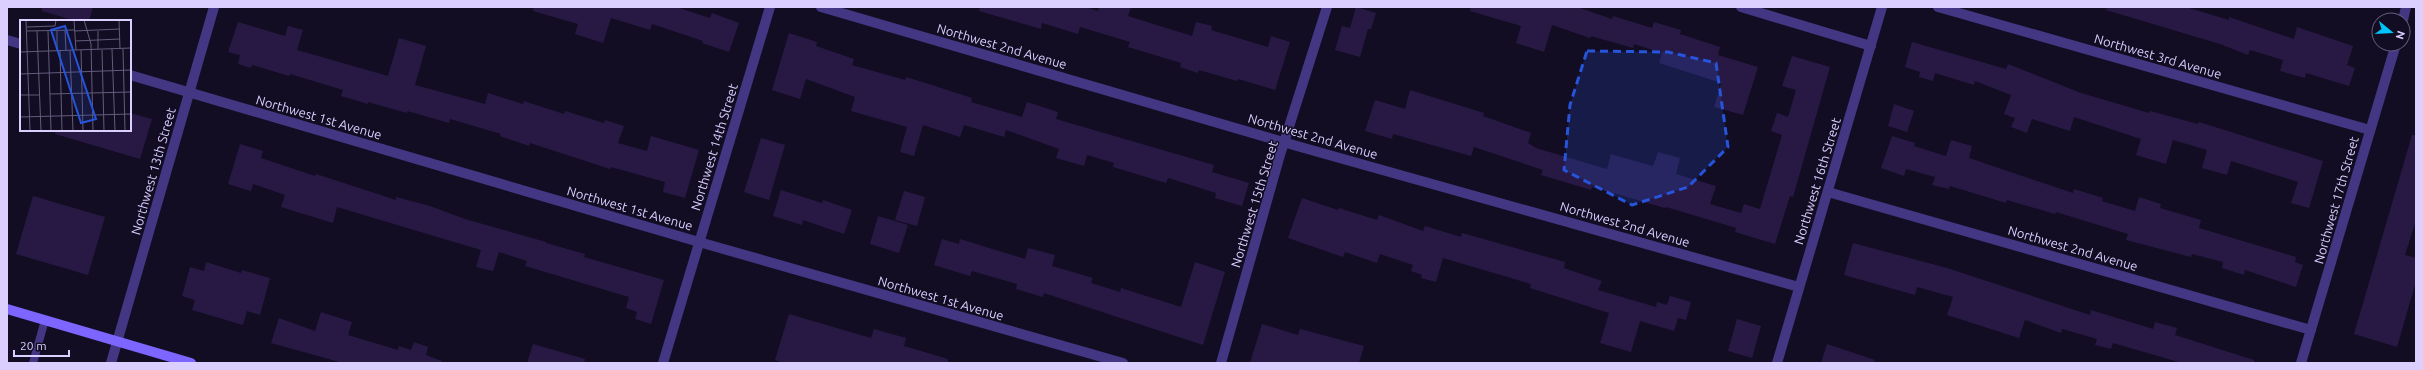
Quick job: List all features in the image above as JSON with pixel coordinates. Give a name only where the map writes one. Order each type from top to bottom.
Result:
[{"type":"main road","points":[[7,309],[191,363]]},
{"type":"street","name":"Northwest 13th Street","points":[[111,363],[214,7]]},
{"type":"street","name":"Northwest 14th Street","points":[[663,363],[770,7]]},
{"type":"street","name":"Northwest 2nd Avenue","points":[[821,7],[1799,287]]},
{"type":"street","name":"Northwest 15th Street","points":[[1222,363],[1280,155],[1286,141],[1327,7]]},
{"type":"street","points":[[1741,7],[1871,46]]},
{"type":"street","name":"Northwest 16th Street","points":[[1777,363],[1882,7]]},
{"type":"street","name":"Northwest 3rd Avenue","points":[[1938,7],[2370,130]]},
{"type":"street","points":[[7,40],[20,44]]},
{"type":"street","name":"Northwest 17th Street","points":[[2301,363],[2394,52]]},
{"type":"street","name":"Northwest 1st Avenue","points":[[131,75],[699,242],[1123,363]]},
{"type":"street","name":"Northwest 2nd Avenue","points":[[1828,192],[2311,330]]},
{"type":"lane","points":[[33,363],[45,320]]},
{"type":"highlighted area","points":[[1587,51],[1668,52],[1716,63],[1728,147],[1688,187],[1632,205],[1564,170],[1570,105]]},
{"type":"building","points":[[42,7],[93,7],[89,20],[73,20],[42,11]]},
{"type":"building","points":[[534,7],[676,7],[710,18],[712,13],[739,23],[729,52],[702,43],[703,41],[652,24],[650,30],[611,18],[603,43],[575,34],[578,24],[533,11]]},
{"type":"building","points":[[980,7],[1085,7],[1098,11],[1099,7],[1131,7],[1128,16],[1192,36],[1196,22],[1212,26],[1211,30],[1268,47],[1271,36],[1290,42],[1275,90],[1238,79],[1237,81],[1199,70],[1198,73],[1180,67],[1181,63],[1128,47],[1130,42],[1080,27],[1078,34],[1042,23],[1041,29],[979,11]]},
{"type":"building","points":[[1356,7],[1376,13],[1371,29],[1368,29],[1360,57],[1335,50],[1342,26],[1350,28]]},
{"type":"building","points":[[1471,7],[1577,7],[1612,19],[1613,16],[1652,28],[1654,22],[1681,30],[1680,34],[1720,47],[1718,55],[1758,67],[1743,115],[1714,107],[1721,83],[1659,63],[1662,53],[1634,44],[1633,48],[1591,36],[1590,38],[1552,25],[1544,52],[1516,43],[1521,26],[1470,11]]},
{"type":"building","points":[[2107,7],[2186,7],[2229,20],[2229,17],[2294,39],[2297,27],[2353,46],[2347,65],[2355,68],[2349,86],[2306,73],[2305,78],[2280,71],[2283,60],[2250,50],[2248,55],[2220,44],[2106,10]]},
{"type":"building","points":[[238,22],[285,36],[288,26],[303,30],[297,50],[388,76],[399,38],[426,46],[415,85],[485,104],[488,93],[523,104],[524,101],[564,114],[565,111],[604,123],[605,120],[624,126],[618,143],[647,151],[651,136],[699,150],[685,198],[663,192],[665,182],[611,167],[610,169],[530,143],[529,146],[500,136],[501,134],[450,119],[449,123],[407,111],[407,113],[368,102],[368,104],[341,96],[343,90],[290,74],[289,76],[252,65],[251,68],[238,64],[240,55],[228,52]]},
{"type":"building","points":[[789,33],[817,42],[816,46],[854,59],[852,65],[905,80],[906,77],[935,86],[972,98],[971,102],[1022,117],[1027,102],[1058,112],[1056,119],[1214,165],[1212,172],[1249,183],[1242,206],[1215,198],[1216,193],[1168,178],[1166,183],[1113,167],[1114,163],[1087,155],[1084,166],[1056,158],[1059,149],[1006,130],[1004,137],[964,125],[960,137],[923,125],[914,156],[900,152],[907,127],[851,111],[855,97],[806,79],[800,99],[772,90]]},
{"type":"building","points":[[1912,42],[2006,69],[2008,64],[2081,93],[2149,113],[2150,111],[2198,124],[2199,122],[2323,161],[2309,208],[2291,203],[2298,182],[2231,161],[2227,175],[2202,168],[2207,150],[2173,140],[2166,164],[2136,155],[2141,139],[2074,117],[2070,131],[2032,119],[2027,133],[2011,127],[2015,118],[2004,114],[2011,95],[1975,81],[1974,85],[1935,73],[1933,81],[1919,77],[1920,72],[1905,67]]},
{"type":"building","points":[[1792,56],[1830,67],[1793,197],[1790,196],[1775,244],[1735,232],[1736,228],[1666,207],[1665,208],[1592,187],[1591,190],[1541,175],[1543,170],[1474,147],[1471,156],[1393,134],[1392,139],[1365,131],[1375,100],[1405,109],[1410,90],[1484,113],[1483,116],[1531,133],[1528,143],[1536,148],[1607,169],[1611,154],[1653,166],[1658,152],[1680,158],[1676,174],[1716,186],[1710,204],[1741,213],[1744,204],[1760,209],[1782,135],[1771,131],[1777,113],[1788,117],[1796,90],[1782,86]]},
{"type":"building","points":[[1894,104],[1914,111],[1907,132],[1888,126]]},
{"type":"building","points":[[131,113],[152,119],[140,159],[55,134],[56,131],[131,131]]},
{"type":"building","points":[[2412,135],[2416,135],[2416,220],[2405,255],[2416,258],[2416,281],[2397,347],[2354,334]]},
{"type":"building","points":[[1892,136],[1915,143],[1914,146],[1946,156],[1951,140],[1972,146],[1969,158],[2073,193],[2074,189],[2103,198],[2102,201],[2135,211],[2139,197],[2161,204],[2160,208],[2201,220],[2199,228],[2296,257],[2295,262],[2303,265],[2296,287],[2245,270],[2244,275],[2222,268],[2223,262],[2192,254],[2191,257],[2126,240],[2128,234],[2056,212],[2055,214],[2007,200],[2006,203],[1950,186],[1949,189],[1932,185],[1935,177],[1906,169],[1904,176],[1881,168]]},
{"type":"building","points":[[761,138],[785,145],[769,200],[744,192]]},
{"type":"building","points":[[240,144],[263,151],[261,158],[315,176],[316,174],[396,200],[396,197],[430,206],[465,219],[585,254],[584,257],[664,280],[651,324],[635,319],[637,312],[626,308],[629,297],[525,266],[527,261],[499,252],[493,271],[476,267],[481,250],[337,207],[333,223],[281,207],[285,195],[253,184],[251,191],[228,184]]},
{"type":"building","points":[[781,190],[822,203],[823,200],[852,210],[844,234],[803,220],[802,225],[773,216]]},
{"type":"building","points":[[904,191],[925,197],[917,226],[895,220]]},
{"type":"building","points":[[33,196],[105,217],[88,275],[16,254]]},
{"type":"building","points":[[1302,198],[1338,210],[1339,208],[1377,220],[1379,215],[1423,231],[1425,226],[1461,237],[1462,233],[1565,262],[1564,268],[1602,281],[1598,290],[1656,307],[1657,302],[1667,305],[1670,296],[1691,302],[1686,320],[1678,318],[1674,331],[1640,321],[1631,352],[1600,343],[1609,313],[1530,288],[1531,284],[1443,258],[1436,282],[1421,278],[1422,275],[1411,271],[1413,265],[1380,254],[1377,263],[1345,252],[1343,257],[1288,238]]},
{"type":"building","points":[[878,216],[908,225],[899,253],[870,244]]},
{"type":"building","points":[[942,239],[959,244],[960,239],[1025,259],[1028,248],[1055,255],[1052,266],[1093,278],[1091,283],[1120,292],[1121,288],[1181,307],[1195,262],[1225,272],[1203,345],[1044,293],[1043,297],[1016,289],[1017,284],[972,271],[970,276],[934,265]]},
{"type":"building","points":[[1853,243],[1947,268],[2090,315],[2091,310],[2153,329],[2155,322],[2177,328],[2175,335],[2254,360],[2254,363],[2182,363],[2113,343],[2111,349],[2095,345],[2097,339],[2062,329],[2061,333],[2025,320],[2019,338],[1947,315],[1953,297],[1917,287],[1915,295],[1844,275]]},
{"type":"building","points":[[206,262],[241,273],[242,270],[270,278],[260,315],[247,311],[243,325],[192,310],[195,300],[182,296],[190,267],[204,271]]},
{"type":"building","points":[[321,312],[352,322],[348,335],[398,350],[399,346],[411,350],[414,342],[428,347],[426,355],[442,361],[441,363],[343,363],[271,343],[279,318],[315,331]]},
{"type":"building","points":[[789,314],[871,338],[874,329],[906,338],[904,346],[948,359],[948,363],[784,363],[775,360]]},
{"type":"building","points":[[1737,319],[1761,326],[1752,358],[1728,351]]},
{"type":"building","points":[[1262,324],[1298,335],[1300,329],[1364,346],[1359,363],[1250,363]]},
{"type":"building","points":[[533,344],[585,359],[584,363],[527,363]]},
{"type":"building","points":[[1827,344],[1875,360],[1874,363],[1821,363]]}]
